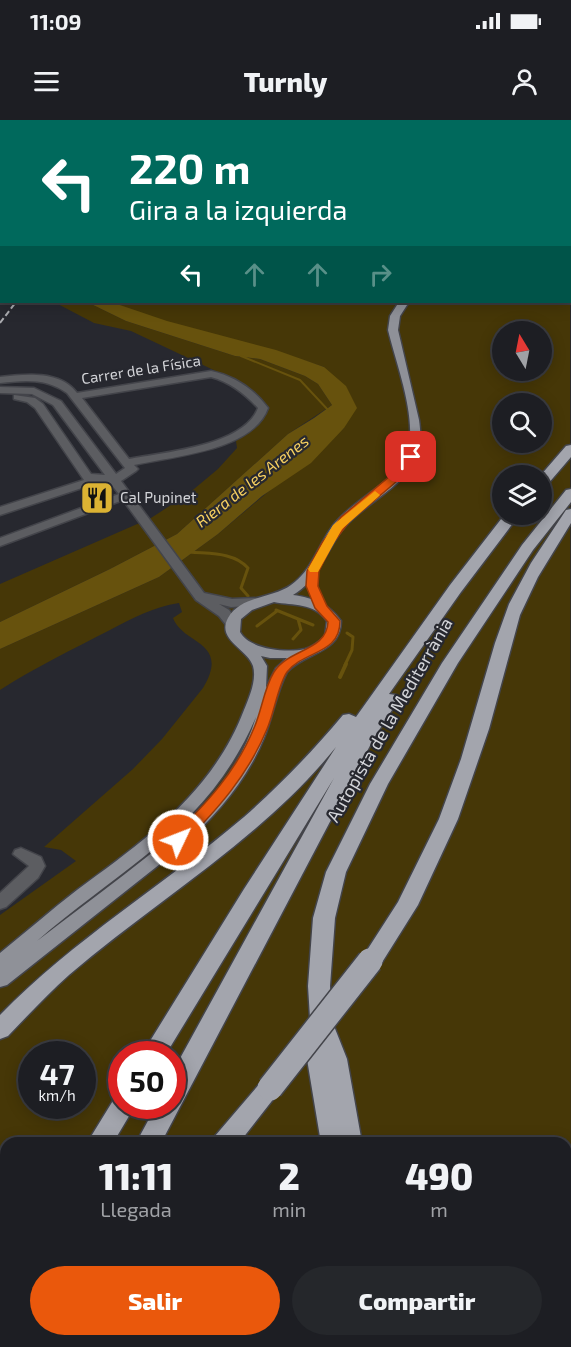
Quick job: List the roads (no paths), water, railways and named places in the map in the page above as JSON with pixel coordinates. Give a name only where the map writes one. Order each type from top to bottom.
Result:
[{"type":"highway","points":[[552,471],[571,449]]},
{"type":"highway","name":"Autopista de la Mediterrània","points":[[332,1137],[318,1059],[321,1018],[319,986],[324,918],[333,883],[346,850],[379,784],[450,663],[527,548],[571,493]]},
{"type":"highway","points":[[229,1137],[373,958],[420,881],[450,814],[479,730],[513,613],[571,513]]},
{"type":"highway","name":"Autopista de la Mediterrània","points":[[162,1041],[321,781],[410,650],[504,525]]},
{"type":"highway","points":[[0,1030],[34,993],[63,968],[216,850],[275,801],[342,728],[384,668],[410,650]]},
{"type":"highway","points":[[186,1071],[365,738],[406,672],[410,650]]},
{"type":"highway","points":[[321,1018],[335,1059],[349,1137]]},
{"type":"highway","points":[[103,1137],[115,1119]]},
{"type":"highway","points":[[151,1137],[161,1119]]},
{"type":"main road","points":[[0,963],[52,919],[162,835],[194,806],[218,776],[244,730],[261,678],[258,661],[234,634],[232,623],[239,612],[293,591],[313,571],[337,528],[400,473],[413,452],[415,429],[393,330],[394,316],[403,303]]},
{"type":"main road","points":[[0,980],[162,854],[205,815],[230,784],[250,753],[280,672],[289,663],[325,644],[334,633],[334,621],[321,608],[312,586],[313,571]]},
{"type":"main road","points":[[265,601],[298,600],[321,608]]},
{"type":"main road","points":[[242,644],[270,654],[287,655],[309,652]]},
{"type":"main road","points":[[0,952],[20,937],[52,919]]},
{"type":"street","name":"Carrer de la Física","points":[[75,396],[211,374],[221,377],[246,392],[263,408],[261,414],[243,433],[228,441],[103,468]]},
{"type":"street","points":[[0,380],[30,378],[47,380],[67,387],[75,396],[103,468],[115,480]]},
{"type":"street","points":[[0,390],[34,391],[54,400],[203,600],[224,613],[232,623]]},
{"type":"street","points":[[0,397],[17,397],[36,402],[76,458],[103,468]]},
{"type":"street","points":[[0,512],[103,468],[132,466],[131,472],[115,480]]},
{"type":"street","points":[[0,542],[126,495]]},
{"type":"street","points":[[194,587],[219,601],[241,603],[265,601]]},
{"type":"street","points":[[0,903],[32,874],[37,866],[35,861],[21,854]]},
{"type":"water","points":[[89,303],[114,303],[167,321],[276,350],[324,367],[346,386],[357,408],[344,428],[311,463],[262,496],[218,534],[159,577],[0,649],[0,622],[177,534],[288,434],[332,405],[318,384],[305,376],[260,359],[235,356],[126,321]]},
{"type":"waterway","name":"Riera de les Arenes","points":[[241,356],[300,380],[329,411]]},
{"type":"waterway","points":[[190,552],[229,556],[242,563],[248,568],[241,588],[248,596]]},
{"type":"waterway","points":[[276,610],[313,625]]},
{"type":"waterway","points":[[257,626],[277,611]]},
{"type":"waterway","points":[[293,639],[301,630],[298,619]]},
{"type":"waterway","points":[[345,665],[352,650],[353,637],[347,633]]},
{"type":"waterway","points":[[340,677],[346,664]]},
{"type":"railway","points":[[0,323],[15,303]]},
{"type":"place","name":"Cal Pupinet","points":[[97,498]]}]
